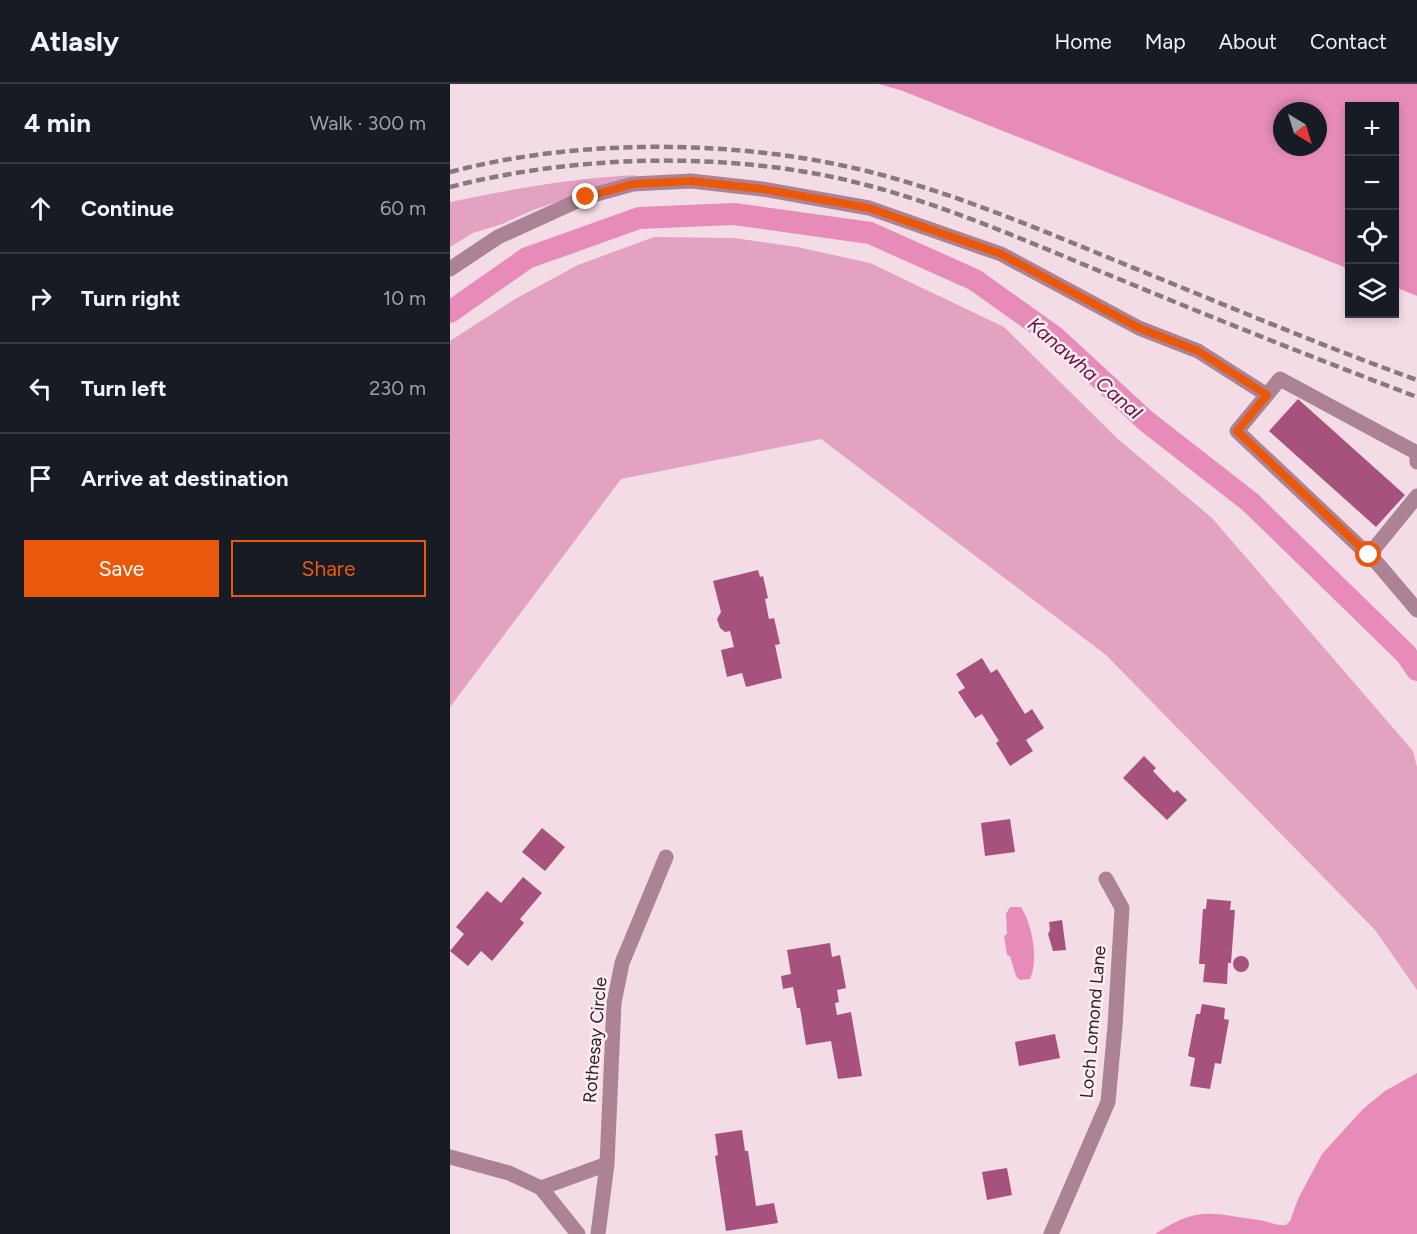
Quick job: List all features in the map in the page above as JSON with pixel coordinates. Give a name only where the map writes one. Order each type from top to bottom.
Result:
[{"type":"street","points":[[450,269],[498,237],[586,197],[633,184],[691,181],[762,189],[869,208],[1001,254],[1139,328],[1198,351],[1267,395]]},
{"type":"street","points":[[1417,462],[1417,453],[1280,379],[1237,431],[1369,555],[1417,610]]},
{"type":"street","points":[[1369,555],[1417,496]]},
{"type":"street","name":"Rothesay Circle","points":[[598,1234],[607,1164],[614,1004],[622,963],[666,857]]},
{"type":"street","name":"Loch Lomond Lane","points":[[1052,1234],[1108,1102],[1122,908],[1106,879]]},
{"type":"street","points":[[450,1157],[509,1173],[542,1188],[578,1234]]},
{"type":"street","points":[[542,1188],[607,1164]]},
{"type":"shaded area","points":[[879,84],[1417,84],[1417,296],[1399,289],[1399,102],[1345,102],[1345,267],[903,91]]},
{"type":"shaded area","points":[[637,175],[473,233],[450,247],[450,202],[543,185]]},
{"type":"shaded area","points":[[654,237],[734,238],[797,247],[870,263],[1004,327],[1119,440],[1212,518],[1413,751],[1417,767],[1417,990],[1375,930],[1106,655],[821,439],[621,479],[450,707],[450,341],[515,299],[578,265]]},
{"type":"shaded area","points":[[1010,907],[1021,907],[1031,932],[1034,962],[1030,979],[1020,980],[1016,976],[1010,956],[1007,955],[1004,936],[1007,934],[1006,914]]},
{"type":"shaded area","points":[[1417,1073],[1417,1234],[1155,1234],[1183,1219],[1205,1214],[1228,1215],[1286,1225],[1322,1154],[1363,1109],[1385,1091]]},
{"type":"building","points":[[1298,399],[1405,495],[1376,527],[1269,431]]},
{"type":"building","points":[[758,570],[760,577],[763,576],[768,598],[765,599],[769,619],[774,618],[780,644],[775,645],[782,678],[746,687],[742,673],[727,677],[721,650],[734,647],[730,631],[725,632],[720,628],[717,619],[721,612],[713,581]]},
{"type":"building","points":[[982,658],[991,673],[997,669],[1025,714],[1032,709],[1044,728],[1026,740],[1033,751],[1010,766],[996,743],[999,741],[982,714],[975,718],[958,692],[965,688],[956,674]]},
{"type":"building","points":[[1144,756],[1156,768],[1153,771],[1174,793],[1177,790],[1187,800],[1167,820],[1123,778]]},
{"type":"building","points":[[1010,819],[1015,852],[985,856],[981,823]]},
{"type":"building","points":[[542,828],[565,847],[545,871],[522,852]]},
{"type":"building","points":[[523,877],[542,893],[520,919],[524,923],[492,961],[481,951],[468,966],[450,951],[464,934],[456,927],[487,891],[501,903]]},
{"type":"building","points":[[1207,899],[1231,901],[1230,910],[1235,910],[1227,984],[1203,982],[1205,964],[1199,964],[1203,909],[1206,909]]},
{"type":"building","points":[[1062,920],[1066,950],[1053,951],[1048,934],[1049,922]]},
{"type":"building","points":[[830,943],[832,957],[840,955],[846,988],[837,990],[839,1002],[835,1003],[837,1015],[851,1012],[862,1076],[838,1079],[831,1041],[806,1045],[800,1008],[797,1008],[793,987],[783,989],[781,976],[791,974],[787,950]]},
{"type":"building","points":[[1238,956],[1244,956],[1249,964],[1247,970],[1238,972],[1233,967],[1233,961]]},
{"type":"building","points":[[1202,1004],[1225,1008],[1224,1019],[1229,1020],[1221,1064],[1215,1063],[1210,1089],[1190,1086],[1195,1058],[1188,1056],[1196,1014],[1200,1014]]},
{"type":"building","points":[[1055,1034],[1060,1058],[1019,1066],[1015,1042]]},
{"type":"building","points":[[742,1130],[745,1151],[748,1151],[756,1206],[774,1203],[778,1223],[726,1231],[715,1156],[718,1155],[715,1134]]},
{"type":"building","points":[[1007,1168],[1012,1195],[987,1200],[982,1172]]},
{"type":"waterway","name":"Kanawha Canal","points":[[450,312],[527,258],[639,218],[734,214],[870,233],[975,280],[1055,337],[1146,421],[1250,502],[1406,654],[1417,670]]},
{"type":"railway","points":[[450,172],[501,161],[610,148],[722,149],[777,154],[831,163],[914,184],[976,205],[1417,380]]},
{"type":"railway","points":[[450,187],[541,169],[636,161],[731,163],[823,175],[936,206],[1417,397]]},
{"type":"route","points":[[586,197],[633,184],[691,181],[762,189],[869,208],[1001,254],[1139,328],[1198,351],[1267,395],[1237,431],[1369,555]]}]
